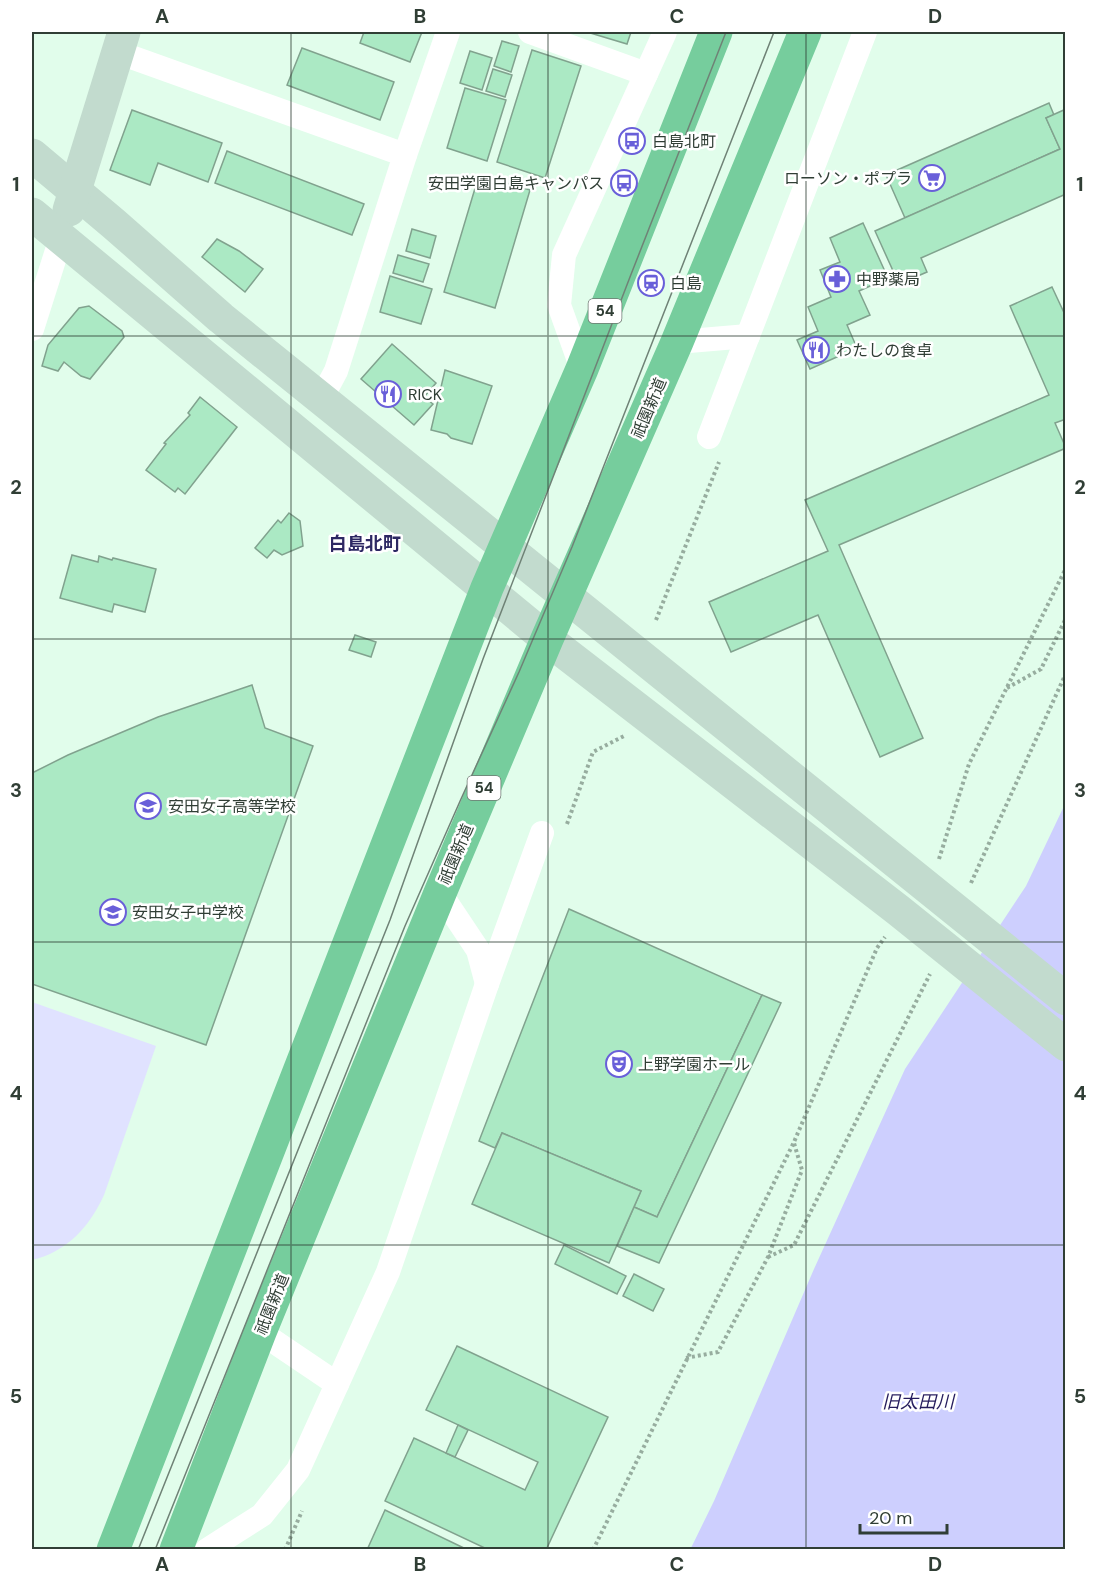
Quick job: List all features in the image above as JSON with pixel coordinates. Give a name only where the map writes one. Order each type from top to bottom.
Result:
[{"type":"highway","name":"54","points":[[113,1550],[487,588],[582,369],[716,32]]},
{"type":"highway","name":"祇園新道","points":[[176,1550],[260,1332],[440,893],[677,342],[805,32]]},
{"type":"street","points":[[321,399],[336,371],[405,155],[448,32]]},
{"type":"street","points":[[530,32],[646,74]]},
{"type":"street","points":[[582,369],[559,305],[564,255],[665,32]]},
{"type":"street","points":[[709,437],[865,32]]},
{"type":"street","points":[[32,329],[121,42],[405,155]]},
{"type":"street","points":[[32,155],[221,318],[1065,999]]},
{"type":"street","points":[[32,214],[548,639],[928,934],[1065,1045]]},
{"type":"street","points":[[677,342],[748,336]]},
{"type":"street","points":[[207,1550],[262,1515],[298,1470],[388,1272],[487,984],[542,833]]},
{"type":"street","points":[[440,893],[478,950],[487,984]]},
{"type":"street","points":[[260,1332],[337,1384]]},
{"type":"path","points":[[938,865],[969,764],[1065,568]]},
{"type":"path","points":[[1007,688],[1041,669],[1065,618]]},
{"type":"path","points":[[593,1550],[794,1142],[876,948],[886,935]]},
{"type":"path","points":[[686,1358],[718,1352],[768,1257],[802,1170],[794,1142]]},
{"type":"shaded area","points":[[32,1002],[156,1046],[104,1195],[92,1217],[66,1244],[56,1251],[32,1260]]},
{"type":"water","name":"旧太田川","points":[[1065,804],[1065,1549],[690,1550],[714,1501],[814,1269],[905,1069],[1026,886]]},
{"type":"building","points":[[364,32],[422,32],[410,62],[360,43]]},
{"type":"building","points":[[587,32],[631,32],[627,44]]},
{"type":"building","points":[[502,41],[519,46],[511,72],[494,66]]},
{"type":"building","points":[[302,48],[394,82],[380,120],[287,85]]},
{"type":"building","points":[[532,50],[581,66],[545,178],[497,162]]},
{"type":"building","points":[[470,51],[492,58],[482,90],[460,83]]},
{"type":"building","points":[[493,69],[512,75],[505,97],[486,91]]},
{"type":"building","points":[[465,88],[506,100],[487,161],[447,148]]},
{"type":"building","points":[[1049,103],[1054,115],[1046,118],[1060,149],[905,218],[886,175]]},
{"type":"building","points":[[1066,109],[1066,194],[921,258],[927,272],[899,284],[875,231],[1060,149],[1046,118]]},
{"type":"building","points":[[132,110],[222,143],[208,182],[158,163],[150,185],[110,170]]},
{"type":"building","points":[[227,151],[364,204],[352,235],[215,183]]},
{"type":"building","points":[[479,175],[530,190],[495,308],[444,292]]},
{"type":"building","points":[[863,223],[888,278],[859,291],[870,315],[847,325],[857,348],[810,369],[797,340],[818,331],[808,307],[831,297],[820,270],[840,262],[830,238]]},
{"type":"building","points":[[412,229],[436,236],[430,258],[406,251]]},
{"type":"building","points":[[217,239],[239,251],[263,269],[245,292],[202,257]]},
{"type":"building","points":[[398,255],[429,264],[423,282],[393,273]]},
{"type":"building","points":[[390,276],[432,289],[421,324],[380,312]]},
{"type":"building","points":[[1052,287],[1066,317],[1066,419],[1055,423],[1066,448],[839,545],[923,738],[880,757],[818,615],[731,652],[709,602],[828,551],[805,500],[1049,395],[1010,306]]},
{"type":"building","points":[[89,306],[122,331],[124,337],[90,379],[81,376],[64,362],[58,371],[42,366],[48,345],[79,308]]},
{"type":"building","points":[[392,344],[436,383],[424,397],[433,404],[414,425],[361,379]]},
{"type":"building","points":[[445,370],[492,386],[472,444],[431,430]]},
{"type":"building","points":[[200,397],[237,427],[185,494],[178,488],[175,492],[146,470],[166,444],[164,443],[190,415],[188,413]]},
{"type":"building","points":[[289,513],[300,521],[303,546],[282,555],[274,550],[267,558],[255,548],[278,520],[281,523]]},
{"type":"building","points":[[72,555],[98,562],[99,556],[112,560],[113,558],[156,569],[145,612],[114,604],[112,612],[60,598]]},
{"type":"building","points":[[355,635],[376,642],[371,657],[349,650]]},
{"type":"building","points":[[252,685],[265,728],[313,746],[206,1045],[32,984],[32,773],[68,755],[158,717]]},
{"type":"building","name":"上野学園ホール","points":[[569,909],[762,995],[657,1217],[634,1207],[641,1191],[502,1133],[495,1148],[479,1141]]},
{"type":"building","points":[[762,995],[781,1003],[659,1263],[617,1246],[634,1207],[657,1217]]},
{"type":"building","points":[[502,1133],[641,1191],[609,1263],[472,1204]]},
{"type":"building","points":[[564,1245],[626,1276],[617,1294],[555,1264]]},
{"type":"building","points":[[634,1274],[664,1289],[653,1311],[623,1296]]},
{"type":"building","points":[[457,1346],[608,1417],[546,1550],[489,1550],[385,1501],[414,1438],[525,1490],[538,1462],[426,1410]]},
{"type":"building","points":[[458,1425],[468,1430],[455,1457],[446,1453]]},
{"type":"building","points":[[385,1510],[468,1550],[367,1550]]},
{"type":"tram line","points":[[138,1550],[390,920],[483,659],[726,32]]},
{"type":"tram line","points":[[155,1550],[405,926],[519,672],[572,547],[774,32]]},
{"type":"place","name":"白島北町","points":[[632,141]]},
{"type":"place","name":"ローソン・ポプラ","points":[[932,178]]},
{"type":"place","name":"安田学園白島キャンパス","points":[[624,183]]},
{"type":"place","name":"中野薬局","points":[[837,279]]},
{"type":"place","name":"白島","points":[[651,283]]},
{"type":"place","name":"わたしの食卓","points":[[816,350]]},
{"type":"place","name":"RICK","points":[[388,394]]},
{"type":"place","name":"安田女子高等学校","points":[[148,806]]},
{"type":"place","name":"安田女子中学校","points":[[113,912]]},
{"type":"place","name":"上野学園ホール","points":[[619,1064]]},
{"type":"district","name":"白島北町","points":[[365,544]]}]
